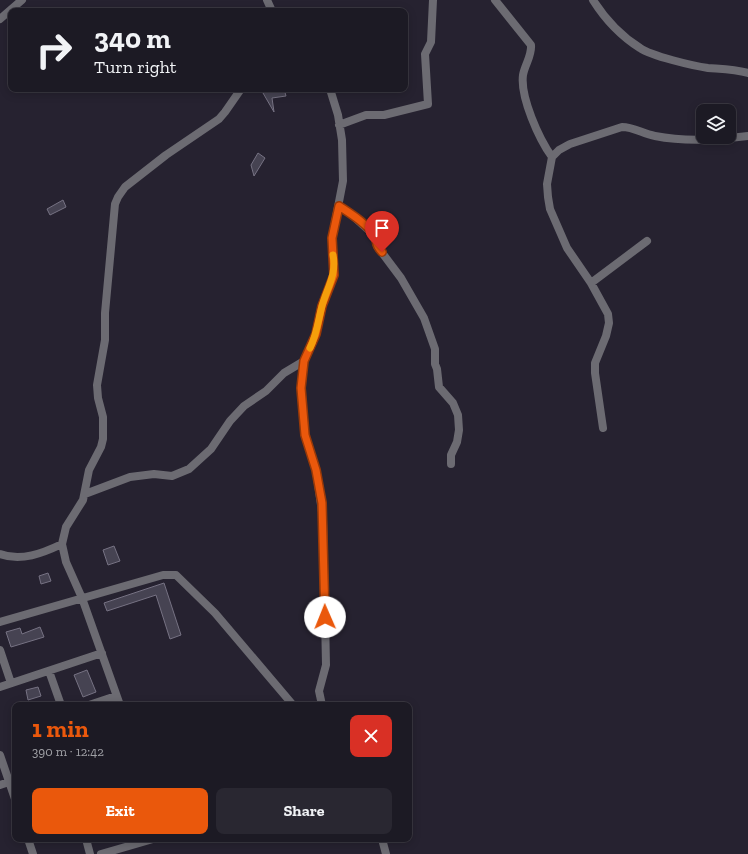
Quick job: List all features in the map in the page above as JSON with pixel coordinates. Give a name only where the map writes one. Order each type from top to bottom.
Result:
[{"type":"street","points":[[12,8],[22,0]]},
{"type":"street","points":[[339,125],[366,115],[384,115],[428,104],[425,54],[431,42],[433,0]]},
{"type":"street","points":[[495,0],[531,45],[530,56],[523,76],[524,88],[533,122],[552,157]]},
{"type":"street","points":[[593,0],[607,20],[621,34],[641,49],[674,60],[707,68],[748,73]]},
{"type":"street","points":[[0,18],[8,11]]},
{"type":"street","points":[[119,702],[82,598],[66,562],[62,544],[66,528],[80,507],[89,470],[101,446],[104,432],[103,417],[98,398],[97,385],[105,340],[105,313],[115,204],[125,187],[166,155],[219,119],[228,109],[239,92]]},
{"type":"street","points":[[321,702],[319,691],[326,664],[323,519],[316,470],[305,435],[302,418],[301,388],[304,361],[316,334],[322,306],[334,275],[332,238],[339,206],[344,167],[339,125],[331,92]]},
{"type":"street","points":[[603,428],[595,373],[595,362],[606,336],[609,323],[608,314],[592,283],[567,248],[550,209],[547,184],[552,157],[559,150],[570,144],[622,127],[629,127],[654,136],[667,138],[717,139],[748,136]]},
{"type":"street","points":[[339,206],[374,234],[377,246],[401,278],[424,318],[435,349],[435,364],[437,368],[439,387],[453,403],[458,415],[459,430],[450,464]]},
{"type":"street","points":[[592,283],[647,241]]},
{"type":"street","points":[[84,494],[130,477],[154,474],[172,476],[190,470],[211,449],[230,421],[244,406],[266,391],[284,373],[304,361]]},
{"type":"street","points":[[0,554],[29,556],[62,544]]},
{"type":"street","points":[[0,622],[163,575],[176,575],[214,613],[290,702]]},
{"type":"street","points":[[0,650],[11,683]]},
{"type":"street","points":[[0,687],[102,653]]},
{"type":"street","points":[[49,670],[60,702]]},
{"type":"street","points":[[98,702],[116,696]]},
{"type":"street","points":[[0,755],[12,790]]},
{"type":"street","points":[[0,785],[9,782]]},
{"type":"street","points":[[29,842],[33,854]]},
{"type":"street","points":[[87,842],[90,854]]},
{"type":"street","points":[[100,854],[142,842]]},
{"type":"street","points":[[383,842],[386,854]]},
{"type":"building","points":[[285,92],[286,96],[272,98],[274,112],[263,93]]},
{"type":"building","points":[[258,153],[265,158],[254,176],[251,165]]},
{"type":"building","points":[[63,200],[66,207],[50,215],[47,209]]},
{"type":"building","points":[[114,546],[120,561],[108,565],[103,550]]},
{"type":"building","points":[[48,573],[51,581],[41,584],[39,576]]},
{"type":"building","points":[[164,583],[181,635],[170,639],[156,595],[107,611],[104,603]]},
{"type":"building","points":[[40,627],[44,637],[11,647],[6,632],[20,628],[22,634]]},
{"type":"building","points":[[87,670],[96,692],[83,697],[74,675]]},
{"type":"building","points":[[38,687],[41,696],[28,700],[26,690]]},
{"type":"slow traffic","points":[[310,348],[319,326],[322,306],[334,275],[333,255]]},
{"type":"route","points":[[325,617],[322,503],[316,470],[305,435],[302,418],[301,388],[304,361],[314,341],[319,326],[322,306],[334,275],[332,238],[339,206],[374,234],[376,244],[382,252]]}]
